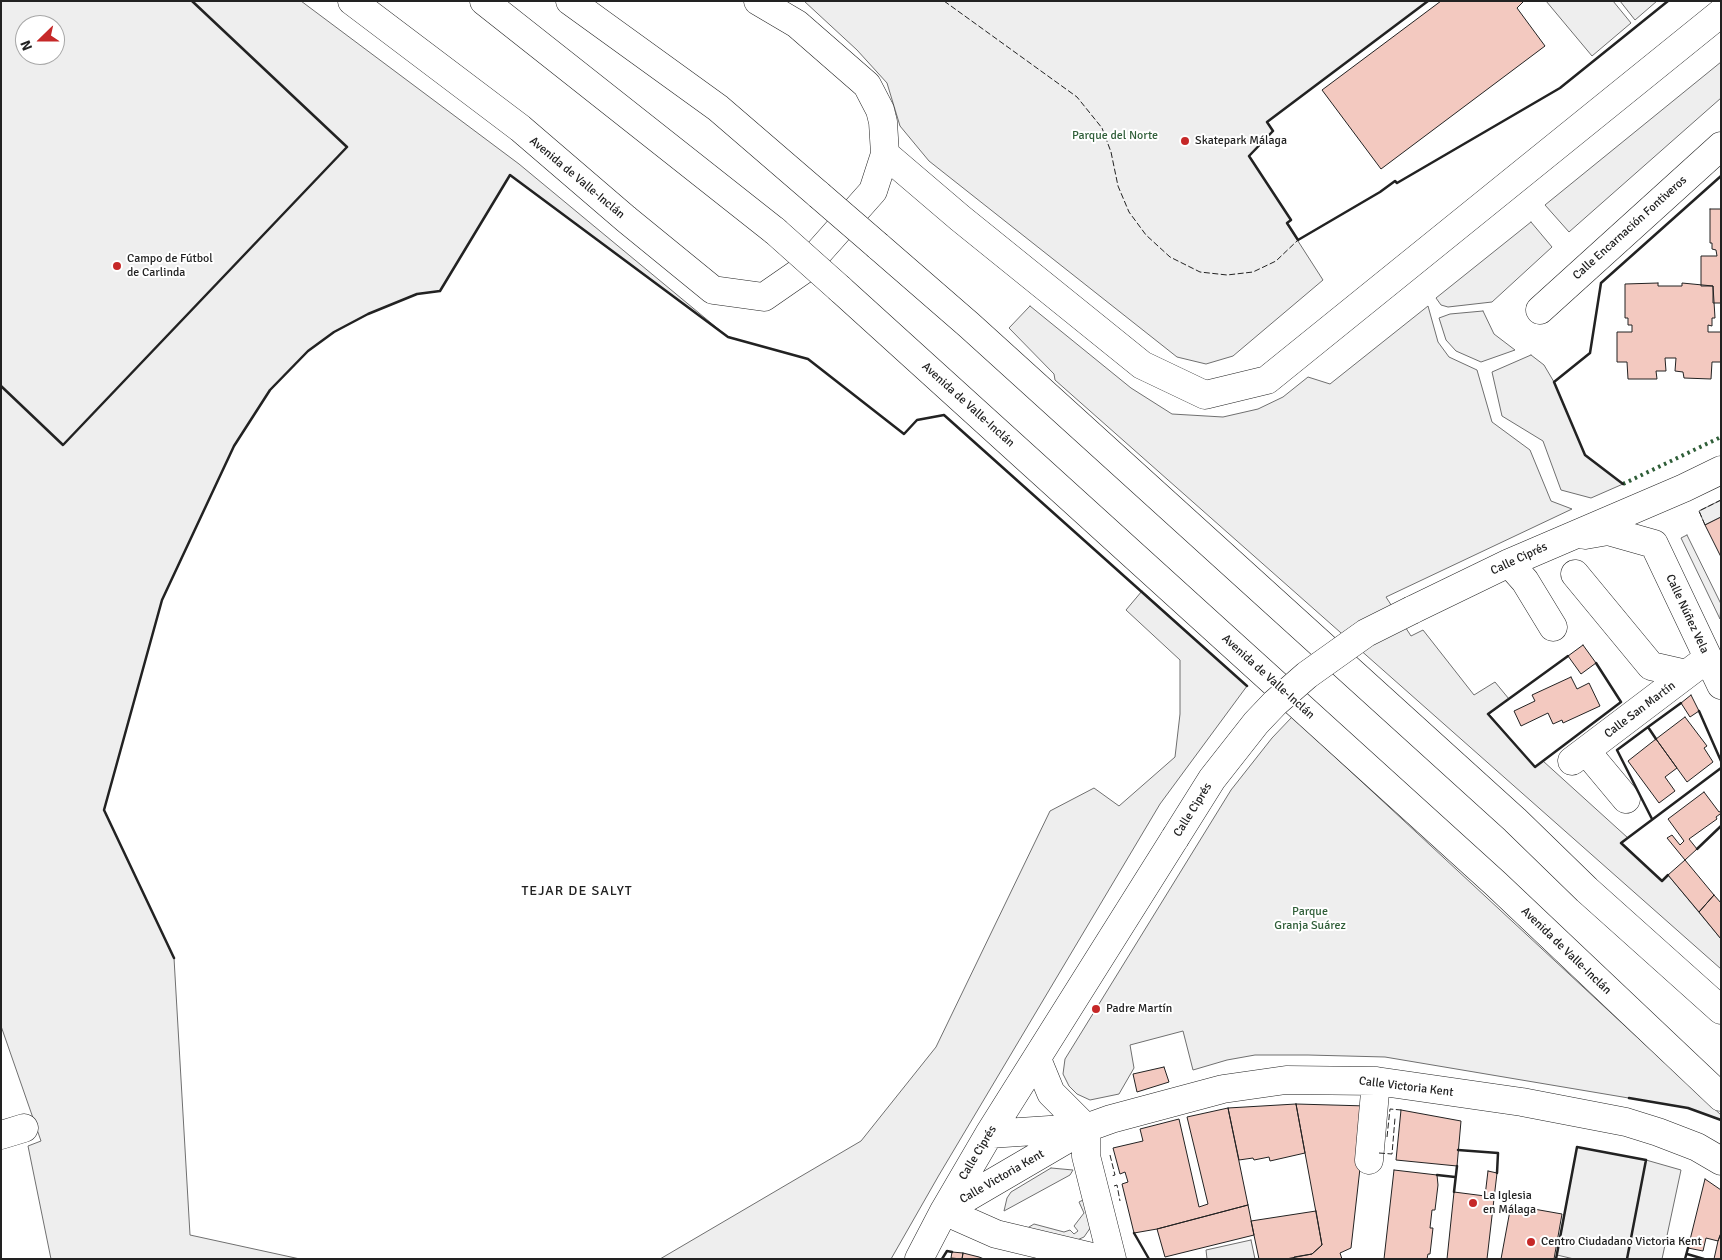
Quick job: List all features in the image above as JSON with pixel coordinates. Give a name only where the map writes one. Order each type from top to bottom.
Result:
[{"type":"street","name":"Avenida de Valle-Inclán","points":[[352,1],[520,128],[626,219],[713,290],[764,297],[803,270],[873,191],[885,154],[883,122],[867,84],[797,24],[758,1]]},
{"type":"street","name":"Avenida de Valle-Inclán","points":[[484,1],[775,231],[1496,884],[1721,1098]]},
{"type":"street","points":[[570,1],[718,108],[977,331],[1721,1010]]},
{"type":"street","points":[[885,154],[960,218],[1142,365],[1205,395],[1267,380],[1721,14]]},
{"type":"street","name":"Calle Encarnación Fontiveros","points":[[1540,310],[1721,146]]},
{"type":"street","name":"Calle Ciprés","points":[[918,1259],[989,1134],[1212,779],[1275,702],[1307,675],[1366,632],[1509,563],[1684,488],[1721,470]]},
{"type":"street","name":"Calle Ciprés","points":[[1566,538],[1608,531],[1654,544],[1659,511],[1684,488]]},
{"type":"street","name":"Calle Núñez Vela","points":[[1654,544],[1721,685]]},
{"type":"street","points":[[1509,563],[1525,581],[1553,627]]},
{"type":"street","points":[[1575,574],[1651,666],[1686,674]]},
{"type":"street","name":"Calle San Martín","points":[[1626,799],[1579,756],[1708,658]]},
{"type":"street","points":[[1037,1059],[1052,1093],[1086,1128],[1086,1156],[1112,1259]]},
{"type":"street","name":"Calle Victoria Kent","points":[[944,1211],[1086,1128],[1111,1118],[1232,1088],[1286,1080],[1376,1081],[1522,1102],[1626,1122],[1697,1147],[1721,1161]]},
{"type":"street","points":[[1369,1160],[1376,1081]]},
{"type":"street","name":"Calle Victoria Kent","points":[[989,1134],[1086,1128]]},
{"type":"street","points":[[944,1211],[996,1234],[1101,1259]]},
{"type":"green space","points":[[1,1],[301,1],[519,164],[728,337],[510,175],[440,291],[417,294],[368,314],[334,332],[308,351],[270,390],[234,446],[162,600],[104,810],[174,958],[190,1235],[300,1259],[51,1259],[28,1146],[41,1141],[1,1026]]},
{"type":"green space","name":"Parque del Norte","points":[[804,1],[1428,1],[1267,122],[1273,131],[1249,156],[1291,220],[1287,224],[1323,280],[1233,356],[1206,364],[1177,357],[929,161],[900,126],[887,83],[857,50]]},
{"type":"green space","points":[[1546,1],[1613,1],[1631,23],[1592,56]]},
{"type":"green space","points":[[1620,1],[1657,1],[1635,20]]},
{"type":"green space","points":[[1721,62],[1721,98],[1569,232],[1545,205]]},
{"type":"green space","points":[[1531,222],[1552,247],[1492,302],[1448,307],[1441,305],[1436,298]]},
{"type":"green space","points":[[1030,306],[1131,388],[1172,414],[1223,417],[1258,409],[1283,397],[1308,377],[1330,384],[1428,306],[1438,342],[1449,357],[1477,370],[1492,422],[1530,450],[1551,501],[1572,509],[1386,597],[1411,636],[1423,630],[1474,695],[1495,682],[1509,699],[1489,714],[1535,767],[1543,761],[1628,838],[1622,843],[1662,881],[1668,875],[1721,939],[1721,969],[1055,380],[1054,374],[1009,328]]},
{"type":"green space","points":[[1483,311],[1494,334],[1515,350],[1481,362],[1456,351],[1446,340],[1439,318],[1450,314]]},
{"type":"green space","points":[[1531,355],[1544,365],[1554,382],[1585,455],[1623,484],[1591,498],[1561,490],[1543,441],[1502,416],[1492,372]]},
{"type":"green space","points":[[1721,500],[1721,517],[1705,525],[1699,511]]},
{"type":"green space","points":[[1687,535],[1721,604],[1720,619],[1681,538]]},
{"type":"green space","points":[[1142,591],[1247,686],[1160,804],[891,1259],[660,1259],[861,1141],[936,1047],[1050,811],[1094,788],[1119,806],[1175,757],[1180,714],[1180,660],[1126,610]]},
{"type":"green space","name":"Parque Granja Suárez","points":[[1292,717],[1721,1115],[1721,1120],[1688,1108],[1385,1057],[1255,1055],[1227,1060],[1193,1070],[1183,1031],[1130,1045],[1134,1068],[1119,1094],[1090,1100],[1077,1094],[1069,1086],[1063,1074],[1065,1059],[1231,790],[1272,738]]},
{"type":"green space","points":[[1577,1147],[1646,1160],[1681,1170],[1662,1259],[1574,1259],[1557,1255]]},
{"type":"green space","points":[[1051,1168],[1073,1170],[1070,1175],[1004,1211],[1007,1198],[1011,1192]]},
{"type":"green space","points":[[1089,1197],[1093,1224],[1084,1237],[1077,1240],[1024,1230],[1034,1224],[1064,1232],[1070,1230],[1074,1234],[1078,1231],[1074,1226],[1084,1213],[1079,1202]]},
{"type":"green space","points":[[1251,1240],[1255,1259],[1207,1259],[1206,1250]]},
{"type":"building","points":[[1441,1],[1524,1],[1517,8],[1545,46],[1381,169],[1322,90]]},
{"type":"building","points":[[1710,209],[1721,209],[1721,303],[1713,303],[1713,286],[1701,286],[1701,256],[1717,256],[1716,250],[1712,249],[1712,243],[1710,243]]},
{"type":"building","points":[[1658,283],[1658,286],[1682,286],[1682,283],[1713,286],[1715,318],[1712,318],[1712,326],[1708,325],[1708,332],[1721,332],[1721,362],[1712,362],[1711,379],[1684,378],[1683,372],[1675,371],[1676,358],[1665,358],[1666,371],[1656,371],[1657,379],[1628,379],[1627,362],[1617,362],[1617,332],[1632,332],[1632,325],[1628,325],[1628,318],[1625,318],[1625,284]]},
{"type":"building","points":[[1721,517],[1721,557],[1705,525]]},
{"type":"building","points":[[1583,645],[1596,663],[1581,674],[1568,656]]},
{"type":"building","points":[[1571,677],[1577,689],[1589,683],[1600,706],[1563,723],[1562,720],[1553,724],[1548,713],[1521,726],[1514,711],[1535,701],[1532,695]]},
{"type":"building","points":[[1691,695],[1699,711],[1690,717],[1681,703]]},
{"type":"building","points":[[1685,717],[1707,746],[1704,748],[1713,762],[1687,782],[1656,739]]},
{"type":"building","points":[[1656,739],[1677,768],[1665,777],[1675,791],[1659,803],[1628,761]]},
{"type":"building","points":[[1704,792],[1719,812],[1721,811],[1721,815],[1689,839],[1697,849],[1685,860],[1667,838],[1672,835],[1680,845],[1684,841],[1668,819]]},
{"type":"building","points":[[1685,860],[1714,895],[1699,912],[1668,875]]},
{"type":"building","points":[[1714,895],[1721,903],[1721,939],[1699,912]]},
{"type":"building","points":[[1164,1067],[1169,1082],[1137,1092],[1133,1074]]},
{"type":"building","points":[[1296,1104],[1367,1106],[1351,1248],[1340,1253],[1342,1259],[1295,1259],[1294,1257],[1312,1254],[1322,1245]]},
{"type":"building","points":[[1296,1104],[1305,1153],[1270,1161],[1269,1157],[1239,1160],[1228,1108]]},
{"type":"building","points":[[1228,1108],[1248,1205],[1157,1229],[1134,1233],[1122,1184],[1128,1182],[1125,1172],[1120,1174],[1113,1148],[1143,1141],[1140,1129],[1179,1119],[1199,1207],[1208,1204],[1187,1117]]},
{"type":"building","points":[[1401,1110],[1461,1121],[1457,1166],[1396,1160]]},
{"type":"building","points":[[1394,1170],[1437,1175],[1438,1185],[1435,1210],[1432,1210],[1430,1228],[1433,1228],[1430,1254],[1428,1254],[1427,1259],[1384,1259]]},
{"type":"building","name":"La Iglesia en Málaga","points":[[1488,1171],[1497,1173],[1487,1259],[1447,1259],[1454,1192],[1485,1196]]},
{"type":"building","points":[[1705,1179],[1721,1190],[1721,1233],[1718,1241],[1706,1238],[1703,1251],[1688,1248]]},
{"type":"building","points":[[1248,1205],[1254,1235],[1165,1257],[1157,1229]]},
{"type":"building","name":"Centro Ciudadano Victoria Kent","points":[[1511,1205],[1562,1214],[1554,1259],[1501,1259]]},
{"type":"building","points":[[1316,1211],[1322,1245],[1312,1254],[1286,1259],[1259,1259],[1251,1221]]},
{"type":"building","points":[[1721,1233],[1721,1259],[1714,1259],[1718,1241]]},
{"type":"building","points":[[952,1252],[963,1253],[962,1259],[951,1258]]},
{"type":"building","points":[[963,1253],[979,1257],[984,1259],[962,1259]]},
{"type":"hedge","points":[[1623,484],[1721,437]]},
{"type":"fence","points":[[944,1],[1077,97],[1102,128],[1111,152],[1118,186],[1129,212],[1146,235],[1170,257],[1200,272],[1227,275],[1253,272],[1276,261],[1298,240]]},
{"type":"fence","points":[[1705,525],[1699,511],[1721,500]]},
{"type":"fence","points":[[1387,1137],[1390,1109],[1401,1110]]},
{"type":"fence","points":[[1379,1153],[1392,1154],[1395,1118]]},
{"type":"fence","points":[[1110,1155],[1115,1175],[1111,1176]]},
{"type":"fence","points":[[1114,1186],[1117,1185],[1120,1201]]},
{"type":"wall","points":[[1,386],[63,445],[347,147],[192,1]]},
{"type":"wall","points":[[1428,1],[1267,122],[1273,131],[1249,156],[1291,220],[1287,223],[1298,240],[1380,192],[1395,181],[1397,183],[1560,88],[1668,1]]},
{"type":"wall","points":[[174,958],[104,810],[162,600],[234,446],[270,390],[308,351],[334,332],[368,314],[417,294],[440,291],[510,175],[728,337],[808,359],[904,434],[917,420],[944,415],[1247,686]]},
{"type":"wall","points":[[1623,484],[1585,455],[1554,382],[1590,353],[1601,283],[1721,176]]},
{"type":"wall","points":[[1568,656],[1488,714],[1535,767],[1621,702],[1596,663]]},
{"type":"wall","points":[[1656,739],[1648,727],[1681,703]]},
{"type":"wall","points":[[1699,711],[1721,761]]},
{"type":"wall","points":[[1648,727],[1617,750],[1652,819]]},
{"type":"wall","points":[[1668,875],[1662,881],[1621,843],[1721,768]]},
{"type":"wall","points":[[1697,849],[1721,826]]},
{"type":"wall","points":[[1629,1098],[1688,1108],[1721,1120]]},
{"type":"wall","points":[[1556,1259],[1577,1147],[1646,1160],[1627,1259]]},
{"type":"wall","points":[[1458,1150],[1498,1153],[1497,1173]]},
{"type":"wall","points":[[1454,1192],[1457,1166]]},
{"type":"wall","points":[[1437,1175],[1455,1177]]},
{"type":"wall","points":[[1134,1233],[1149,1259]]},
{"type":"wall","points":[[1685,1259],[1688,1248]]},
{"type":"wall","points":[[942,1259],[947,1251],[952,1252]]},
{"type":"wall","points":[[1687,1254],[1704,1259]]},
{"type":"place","name":"Skatepark Málaga","points":[[1185,141]]},
{"type":"place","name":"Campo de Fútbol de Carlinda","points":[[117,266]]},
{"type":"place","name":"Padre Martín","points":[[1096,1009]]},
{"type":"place","name":"La Iglesia en Málaga","points":[[1473,1203]]},
{"type":"place","name":"Centro Ciudadano Victoria Kent","points":[[1531,1242]]},
{"type":"district","name":"TEJAR DE SALYT","points":[[577,891]]}]
